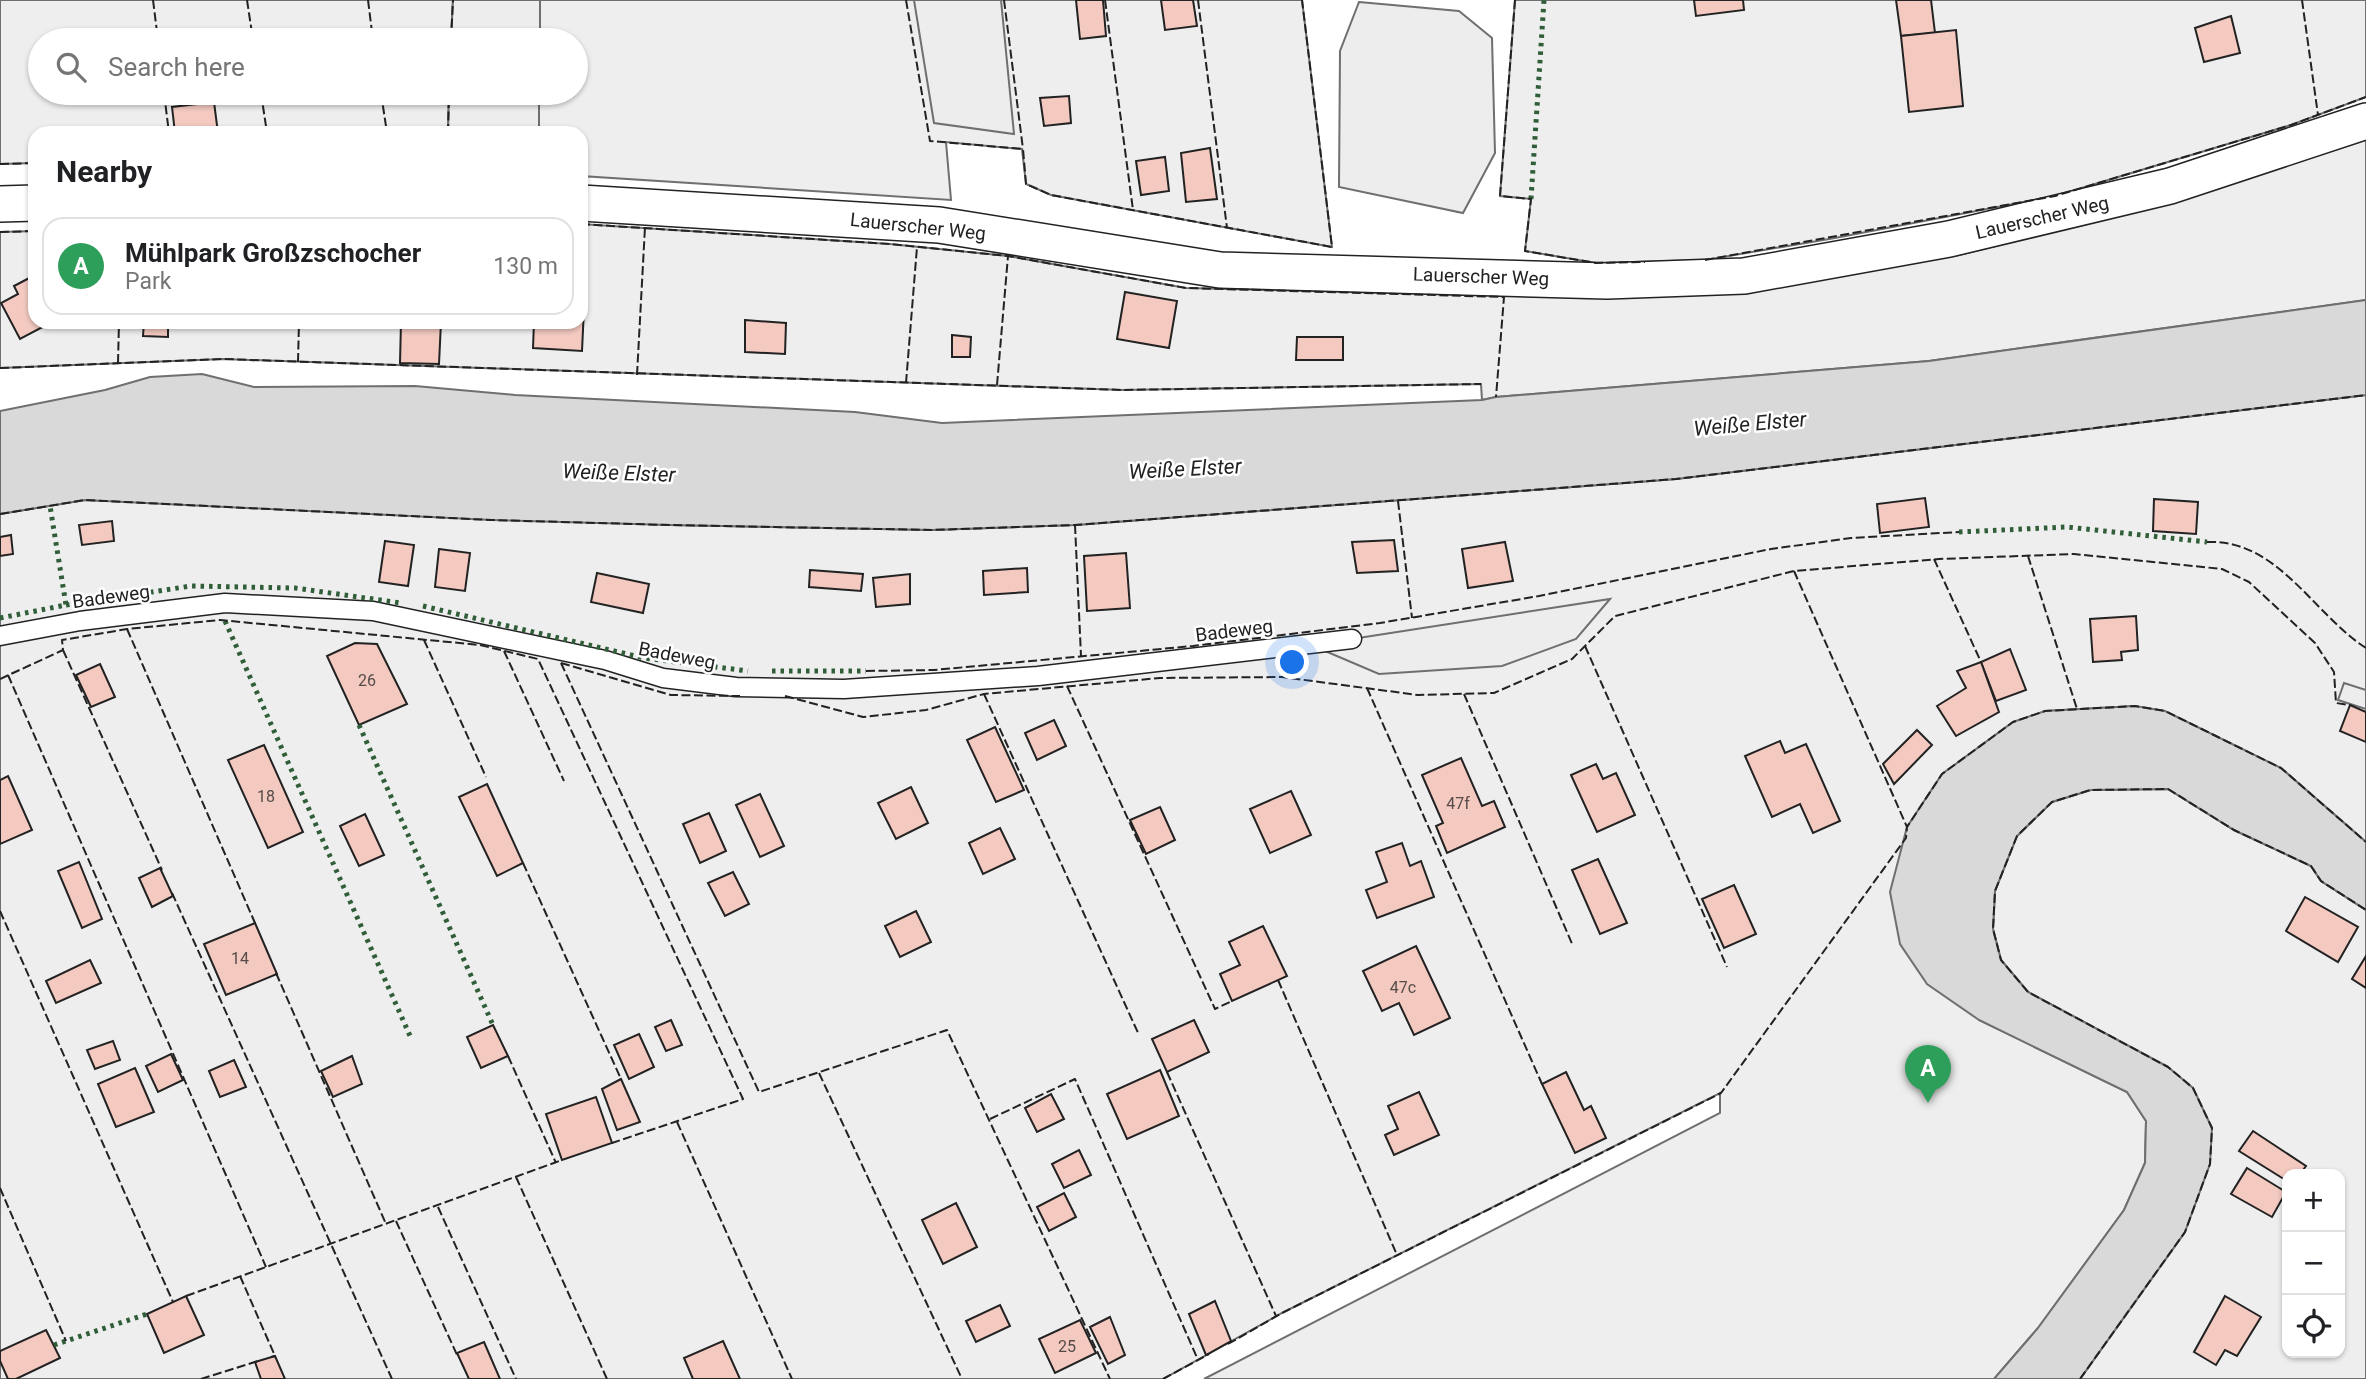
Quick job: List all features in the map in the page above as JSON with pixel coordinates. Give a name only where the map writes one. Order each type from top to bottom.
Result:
[{"type":"street","name":"Lauerscher Weg","points":[[588,203],[939,225],[1220,270],[1607,281],[1744,276],[1949,239],[2170,186],[2366,121]]},
{"type":"street","points":[[0,204],[28,203]]},
{"type":"lane","name":"Badeweg","points":[[0,636],[80,621],[225,603],[373,611],[605,660],[663,678],[736,687],[844,689],[1038,676],[1352,639]]},
{"type":"shaded area","points":[[0,0],[453,0],[452,28],[28,28],[28,105],[449,105],[448,126],[28,126],[28,163],[0,164]]},
{"type":"shaded area","points":[[453,0],[540,0],[540,28],[452,28]]},
{"type":"shaded area","points":[[540,0],[1302,0],[1332,247],[1051,195],[1026,184],[1022,149],[946,142],[951,200],[588,176],[588,126],[539,126],[539,105],[588,105],[588,28],[540,28]]},
{"type":"shaded area","points":[[914,0],[1001,0],[1014,134],[934,123]]},
{"type":"shaded area","points":[[1515,0],[2366,0],[2366,97],[2291,125],[2055,196],[1705,260],[1596,263],[1525,251],[1531,199],[1500,196]]},
{"type":"shaded area","points":[[1359,2],[1459,11],[1492,38],[1495,153],[1463,213],[1339,187],[1340,51]]},
{"type":"shaded area","points":[[449,105],[539,105],[539,126],[448,126]]},
{"type":"shaded area","points":[[2366,140],[2366,300],[1929,361],[1482,400],[1481,384],[1123,390],[223,359],[0,368],[0,232],[28,231],[28,329],[588,329],[588,224],[890,244],[1008,256],[1186,288],[1600,298],[1740,293],[1959,255],[2177,201]]},
{"type":"shaded area","points":[[2366,395],[2366,842],[2281,768],[2135,706],[2045,711],[1907,827],[1906,838],[1979,1020],[2127,1092],[2146,1121],[2145,1163],[2124,1210],[2038,1328],[1994,1379],[1204,1379],[1720,1113],[1720,1093],[1282,1313],[1163,1379],[0,1379],[0,514],[85,500],[670,525],[932,530],[1075,525],[1676,479]]},
{"type":"shaded area","points":[[1610,599],[1576,639],[1502,666],[1379,674],[1304,642],[1352,639]]},
{"type":"shaded area","points":[[2344,683],[2366,690],[2366,709],[2338,700]]},
{"type":"shaded area","points":[[2168,789],[2234,830],[2311,866],[2321,881],[2366,910],[2366,1379],[2080,1379],[2185,1232],[2168,1067],[2028,992],[2001,960],[1993,929],[1995,891],[2017,836],[2052,802],[2090,790]]},
{"type":"water","name":"Weiße Elster","points":[[2366,300],[2366,395],[1676,479],[1075,525],[932,530],[491,520],[85,500],[0,514],[0,411],[105,390],[150,377],[202,374],[254,387],[415,386],[515,395],[855,412],[942,423],[1482,400],[1929,361]]},
{"type":"water","points":[[2135,706],[2165,711],[2281,768],[2366,842],[2366,910],[2321,881],[2311,866],[2234,830],[2168,789],[2091,790],[2052,802],[2017,836],[1995,891],[1993,929],[2001,960],[2028,992],[2168,1067],[2193,1088],[2212,1128],[2210,1164],[2185,1232],[2080,1379],[1994,1379],[2038,1328],[2124,1210],[2145,1163],[2146,1121],[2127,1092],[1979,1020],[1927,984],[1900,944],[1890,892],[1907,827],[1942,774],[2013,722],[2045,711]]},
{"type":"building","points":[[1076,0],[1103,0],[1106,36],[1080,39]]},
{"type":"building","points":[[1161,0],[1193,0],[1197,26],[1165,30]]},
{"type":"building","points":[[1694,0],[1743,0],[1744,10],[1696,16]]},
{"type":"building","points":[[1896,0],[1931,0],[1935,33],[1901,36]]},
{"type":"building","points":[[2231,16],[2240,53],[2204,62],[2195,28]]},
{"type":"building","points":[[1956,30],[1963,106],[1909,112],[1901,36]]},
{"type":"building","points":[[1069,96],[1071,123],[1044,126],[1040,98]]},
{"type":"building","points":[[214,105],[217,126],[174,126],[172,107]]},
{"type":"building","points":[[1210,148],[1217,199],[1186,202],[1181,153]]},
{"type":"building","points":[[1165,157],[1169,191],[1141,195],[1136,161]]},
{"type":"building","points":[[28,279],[28,329],[39,329],[20,339],[1,303],[18,294],[14,286]]},
{"type":"building","points":[[1125,292],[1177,301],[1169,348],[1117,339]]},
{"type":"building","points":[[745,320],[786,323],[785,354],[745,352]]},
{"type":"building","points":[[144,329],[168,329],[168,337],[143,336]]},
{"type":"building","points":[[401,329],[441,329],[439,364],[400,363]]},
{"type":"building","points":[[534,329],[583,329],[582,351],[533,348]]},
{"type":"building","points":[[952,335],[971,337],[970,357],[952,357]]},
{"type":"building","points":[[1297,337],[1343,337],[1343,360],[1296,360]]},
{"type":"building","points":[[1925,498],[1929,527],[1880,533],[1877,504]]},
{"type":"building","points":[[2154,499],[2198,502],[2196,534],[2153,531]]},
{"type":"building","points":[[112,521],[114,541],[82,545],[79,525]]},
{"type":"building","points":[[11,535],[13,554],[0,556],[0,537]]},
{"type":"building","points":[[1394,540],[1398,571],[1357,573],[1352,542]]},
{"type":"building","points":[[385,541],[414,545],[408,586],[379,582]]},
{"type":"building","points":[[1505,542],[1513,581],[1468,588],[1462,549]]},
{"type":"building","points":[[439,549],[470,553],[465,591],[435,587]]},
{"type":"building","points":[[1126,553],[1130,608],[1087,611],[1084,556]]},
{"type":"building","points":[[1027,568],[1028,592],[984,595],[983,571]]},
{"type":"building","points":[[810,570],[863,574],[861,591],[809,587]]},
{"type":"building","points":[[597,573],[649,584],[643,613],[591,602]]},
{"type":"building","points":[[910,574],[910,604],[876,607],[873,578]]},
{"type":"building","points":[[2136,616],[2138,650],[2121,652],[2122,660],[2093,662],[2090,619]]},
{"type":"building","points":[[355,643],[377,644],[407,704],[359,725],[327,656]]},
{"type":"building","points":[[2010,649],[2026,690],[1996,701],[1981,662]]},
{"type":"building","points":[[1981,662],[1999,712],[1956,736],[1937,706],[1966,688],[1957,671]]},
{"type":"building","points":[[100,664],[115,697],[91,707],[76,675]]},
{"type":"building","points":[[2350,705],[2366,712],[2366,742],[2340,731]]},
{"type":"building","points":[[1054,720],[1066,746],[1037,760],[1025,733]]},
{"type":"building","points":[[995,727],[1024,790],[996,802],[967,740]]},
{"type":"building","points":[[1917,730],[1932,745],[1894,784],[1883,764]]},
{"type":"building","points":[[1780,741],[1785,753],[1806,744],[1840,821],[1813,833],[1800,804],[1772,817],[1745,756]]},
{"type":"building","points":[[264,745],[303,832],[268,848],[228,760]]},
{"type":"building","points":[[1461,758],[1482,806],[1494,801],[1505,827],[1447,853],[1436,826],[1443,823],[1422,775]]},
{"type":"building","points":[[1596,764],[1603,779],[1616,773],[1635,815],[1597,832],[1571,775]]},
{"type":"building","points":[[8,776],[32,830],[0,844],[0,780]]},
{"type":"building","points":[[487,784],[523,863],[497,876],[459,797]]},
{"type":"building","points":[[911,787],[928,823],[896,839],[878,803]]},
{"type":"building","points":[[1291,791],[1311,835],[1270,853],[1250,809]]},
{"type":"building","points":[[760,794],[784,846],[760,857],[736,805]]},
{"type":"building","points":[[1160,807],[1175,840],[1146,854],[1130,820]]},
{"type":"building","points":[[709,813],[726,851],[700,863],[683,824]]},
{"type":"building","points":[[365,814],[384,855],[359,866],[340,826]]},
{"type":"building","points":[[1000,828],[1015,859],[983,874],[969,843]]},
{"type":"building","points":[[1402,843],[1410,866],[1421,861],[1434,897],[1377,918],[1366,890],[1387,882],[1376,852]]},
{"type":"building","points":[[1598,859],[1627,923],[1600,934],[1572,870]]},
{"type":"building","points":[[79,862],[102,919],[82,928],[58,871]]},
{"type":"building","points":[[160,868],[173,896],[152,907],[139,878]]},
{"type":"building","points":[[733,872],[749,904],[725,916],[708,883]]},
{"type":"building","points":[[1734,885],[1756,934],[1724,948],[1702,899]]},
{"type":"building","points":[[2305,897],[2358,927],[2338,962],[2286,931]]},
{"type":"building","points":[[916,911],[931,942],[900,957],[885,926]]},
{"type":"building","points":[[255,923],[277,974],[226,995],[204,944]]},
{"type":"building","points":[[1263,926],[1287,976],[1232,1001],[1220,974],[1240,965],[1229,942]]},
{"type":"building","points":[[1416,946],[1450,1018],[1414,1035],[1399,1003],[1382,1011],[1363,971]]},
{"type":"building","points":[[2366,956],[2366,988],[2352,979]]},
{"type":"building","points":[[90,960],[101,983],[56,1003],[46,981]]},
{"type":"building","points":[[671,1020],[682,1045],[666,1051],[655,1027]]},
{"type":"building","points":[[1194,1020],[1209,1052],[1167,1072],[1152,1039]]},
{"type":"building","points":[[493,1025],[508,1056],[481,1068],[467,1037]]},
{"type":"building","points":[[639,1034],[654,1067],[629,1079],[614,1045]]},
{"type":"building","points":[[113,1041],[120,1060],[95,1069],[87,1050]]},
{"type":"building","points":[[171,1054],[183,1080],[158,1092],[146,1066]]},
{"type":"building","points":[[352,1056],[362,1084],[333,1097],[321,1071]]},
{"type":"building","points":[[234,1060],[246,1087],[220,1097],[209,1071]]},
{"type":"building","points":[[135,1068],[154,1112],[116,1127],[98,1084]]},
{"type":"building","points":[[1160,1070],[1179,1116],[1127,1139],[1107,1094]]},
{"type":"building","points":[[1566,1072],[1584,1110],[1591,1106],[1606,1138],[1575,1153],[1542,1084]]},
{"type":"building","points":[[621,1079],[640,1122],[617,1130],[602,1089]]},
{"type":"building","points":[[1419,1092],[1439,1135],[1394,1155],[1385,1135],[1398,1129],[1388,1106]]},
{"type":"building","points":[[1051,1094],[1064,1119],[1037,1132],[1025,1108]]},
{"type":"building","points":[[596,1097],[612,1143],[562,1160],[546,1114]]},
{"type":"building","points":[[2253,1131],[2306,1166],[2304,1169],[2282,1169],[2282,1178],[2239,1151]]},
{"type":"building","points":[[1079,1150],[1091,1175],[1064,1188],[1052,1164]]},
{"type":"building","points":[[2247,1168],[2282,1190],[2282,1199],[2272,1217],[2231,1194]]},
{"type":"building","points":[[1064,1193],[1076,1217],[1049,1231],[1037,1207]]},
{"type":"building","points":[[956,1203],[977,1247],[943,1264],[922,1220]]},
{"type":"building","points":[[186,1296],[204,1335],[164,1353],[147,1314]]},
{"type":"building","points":[[2225,1296],[2261,1317],[2237,1356],[2225,1350],[2216,1365],[2194,1352]]},
{"type":"building","points":[[1215,1301],[1231,1341],[1206,1355],[1189,1314]]},
{"type":"building","points":[[1000,1305],[1010,1326],[976,1342],[966,1321]]},
{"type":"building","points":[[1110,1317],[1125,1355],[1108,1364],[1090,1327]]},
{"type":"building","points":[[1080,1320],[1096,1353],[1055,1373],[1039,1339]]},
{"type":"building","points":[[46,1330],[60,1358],[16,1379],[8,1379],[0,1361],[0,1351]]},
{"type":"building","points":[[723,1341],[740,1379],[693,1379],[684,1358]]},
{"type":"building","points":[[484,1342],[500,1379],[469,1379],[457,1353]]},
{"type":"building","points":[[275,1356],[285,1379],[261,1379],[255,1362]]},
{"type":"hedge","points":[[1531,199],[1544,0]]},
{"type":"hedge","points":[[0,618],[66,605],[50,506]]},
{"type":"hedge","points":[[1959,532],[2067,527],[2207,542]]},
{"type":"hedge","points":[[66,605],[191,586],[295,588],[401,603]]},
{"type":"hedge","points":[[423,606],[644,658],[748,671]]},
{"type":"hedge","points":[[225,621],[411,1038]]},
{"type":"hedge","points":[[772,671],[866,671]]},
{"type":"hedge","points":[[359,725],[493,1025]]},
{"type":"hedge","points":[[54,1345],[147,1314]]},
{"type":"fence","points":[[153,0],[156,28]]},
{"type":"fence","points":[[247,0],[251,28]]},
{"type":"fence","points":[[368,0],[372,28]]},
{"type":"fence","points":[[452,28],[453,0]]},
{"type":"fence","points":[[906,0],[930,141],[1023,149],[1026,184],[1051,195],[1332,247],[1302,0]]},
{"type":"fence","points":[[1004,0],[1023,149]]},
{"type":"fence","points":[[1105,0],[1133,210]]},
{"type":"fence","points":[[1198,0],[1227,228]]},
{"type":"fence","points":[[1515,0],[1500,196],[1531,199],[1525,251],[1596,263],[1645,262]]},
{"type":"fence","points":[[2302,0],[2318,115]]},
{"type":"fence","points":[[1705,260],[2055,196],[2291,125],[2366,97]]},
{"type":"fence","points":[[166,105],[168,126]]},
{"type":"fence","points":[[263,105],[266,126]]},
{"type":"fence","points":[[383,105],[386,126]]},
{"type":"fence","points":[[448,126],[449,105]]},
{"type":"fence","points":[[0,164],[28,163]]},
{"type":"fence","points":[[588,224],[890,244],[1008,256],[1186,288],[1504,297],[1496,397]]},
{"type":"fence","points":[[637,375],[645,227]]},
{"type":"fence","points":[[0,232],[28,231]]},
{"type":"fence","points":[[906,383],[917,247]]},
{"type":"fence","points":[[997,385],[1008,256]]},
{"type":"fence","points":[[118,363],[119,329]]},
{"type":"fence","points":[[298,362],[299,329]]},
{"type":"fence","points":[[0,368],[223,359],[1123,390],[1481,384]]},
{"type":"fence","points":[[0,514],[85,500],[491,520],[670,525],[932,530],[1075,525],[1676,479],[2366,395]]},
{"type":"fence","points":[[1398,501],[1412,618]]},
{"type":"fence","points":[[1075,525],[1081,656]]},
{"type":"fence","points":[[866,671],[934,670],[1193,646],[1380,623],[1539,596],[1771,549],[1851,538],[1959,532]]},
{"type":"fence","points":[[2207,542],[2232,544],[2275,565],[2347,634],[2366,648]]},
{"type":"fence","points":[[785,696],[863,717],[926,710],[984,694],[1160,678],[1282,677],[1418,695],[1494,693],[1572,659],[1615,616],[1794,571],[1939,559],[2074,554],[2222,569],[2249,582],[2315,643],[2334,672],[2336,703],[2350,705]]},
{"type":"fence","points":[[2028,556],[2077,709]]},
{"type":"fence","points":[[1934,559],[1981,662]]},
{"type":"fence","points":[[1794,571],[1907,827]]},
{"type":"fence","points":[[0,679],[63,650],[62,640],[127,629],[220,620],[480,645],[538,659],[743,1099],[612,1143]]},
{"type":"fence","points":[[127,629],[255,923]]},
{"type":"fence","points":[[424,640],[486,777]]},
{"type":"fence","points":[[1585,646],[1727,967]]},
{"type":"fence","points":[[63,650],[162,870]]},
{"type":"fence","points":[[504,651],[564,781]]},
{"type":"fence","points":[[561,663],[671,695],[740,696]]},
{"type":"fence","points":[[561,663],[759,1092],[947,1030],[1110,1379]]},
{"type":"fence","points":[[8,675],[266,1267]]},
{"type":"fence","points":[[1067,686],[1215,1009],[1232,1001]]},
{"type":"fence","points":[[1367,688],[1542,1084]]},
{"type":"fence","points":[[984,694],[1139,1035]]},
{"type":"fence","points":[[1464,694],[1573,946]]},
{"type":"fence","points":[[1228,1344],[1282,1313],[1721,1093],[1906,838],[1907,827],[1942,774],[2013,722],[2045,711],[2135,706],[2165,711],[2281,768],[2366,842]]},
{"type":"fence","points":[[2080,1379],[2185,1232],[2210,1164],[2212,1128],[2193,1088],[2168,1067],[2028,992],[2001,960],[1993,929],[1995,891],[2017,836],[2052,802],[2090,790],[2168,789],[2234,830],[2311,866],[2321,881],[2366,910]]},
{"type":"fence","points":[[523,863],[621,1079]]},
{"type":"fence","points":[[172,893],[392,1379]]},
{"type":"fence","points":[[0,911],[173,1302]]},
{"type":"fence","points":[[276,973],[386,1224]]},
{"type":"fence","points":[[1278,980],[1397,1255]]},
{"type":"fence","points":[[508,1056],[556,1163]]},
{"type":"fence","points":[[1167,1072],[1276,1316]]},
{"type":"fence","points":[[819,1073],[962,1379]]},
{"type":"fence","points":[[990,1119],[1075,1079],[1198,1360]]},
{"type":"fence","points":[[677,1122],[792,1379]]},
{"type":"fence","points":[[186,1296],[562,1160]]},
{"type":"fence","points":[[516,1177],[607,1379]]},
{"type":"fence","points":[[0,1188],[66,1341]]},
{"type":"fence","points":[[438,1207],[516,1379]]},
{"type":"fence","points":[[396,1221],[458,1357]]},
{"type":"fence","points":[[240,1276],[275,1356],[271,1357]]},
{"type":"fence","points":[[1163,1379],[1209,1354]]},
{"type":"fence","points":[[201,1379],[258,1361]]},
{"type":"place","name":"Mühlpark Großzschocher","points":[[1928,1103]]}]
